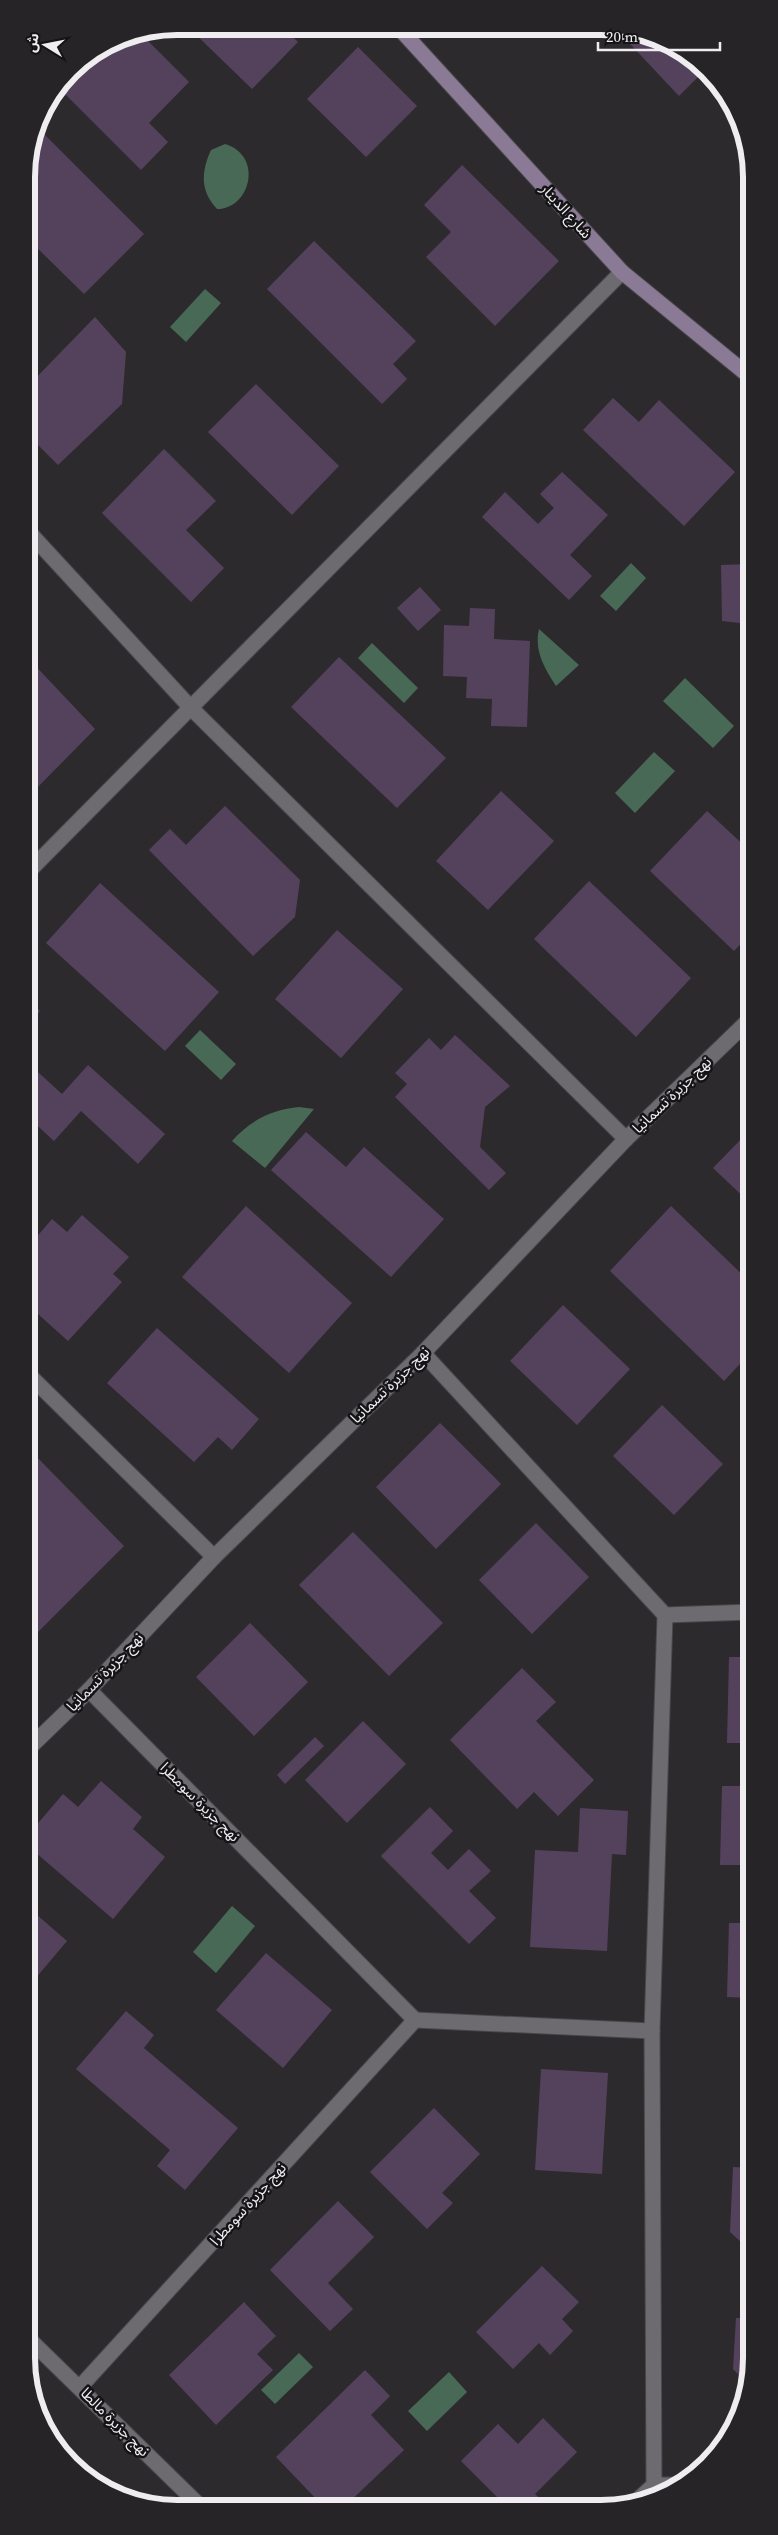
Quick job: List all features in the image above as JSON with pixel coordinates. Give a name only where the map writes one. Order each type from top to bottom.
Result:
[{"type":"street","name":"شارع الدينار","points":[[405,35],[622,272],[743,362]]},
{"type":"street","points":[[35,865],[622,272]]},
{"type":"street","points":[[35,539],[191,708],[626,1139]]},
{"type":"street","name":"نهج جزيرة تسمانيا","points":[[35,1742],[89,1690],[214,1557],[423,1353],[626,1139],[743,1028]]},
{"type":"street","points":[[423,1353],[665,1615],[652,2031],[654,2485]]},
{"type":"street","points":[[35,1381],[214,1557]]},
{"type":"street","points":[[665,1615],[743,1612]]},
{"type":"street","name":"نهج جزيرة سومطرا","points":[[80,2387],[415,2020],[89,1690]]},
{"type":"street","points":[[415,2020],[652,2031]]},
{"type":"street","name":"نهج جزيرة مالطا","points":[[35,2345],[194,2500]]},
{"type":"street","points":[[646,2492],[654,2485],[664,2485]]},
{"type":"shaded area","points":[[225,144],[237,150],[245,159],[248,181],[238,201],[228,207],[217,209],[207,195],[204,174],[211,150]]},
{"type":"shaded area","points":[[205,289],[221,303],[186,342],[170,327]]},
{"type":"shaded area","points":[[631,563],[646,578],[616,611],[600,596]]},
{"type":"shaded area","points":[[539,629],[579,665],[556,686],[541,659],[538,644]]},
{"type":"shaded area","points":[[372,643],[418,688],[404,703],[358,658]]},
{"type":"shaded area","points":[[685,678],[734,726],[713,748],[663,701]]},
{"type":"shaded area","points":[[654,752],[675,771],[635,813],[615,793]]},
{"type":"shaded area","points":[[200,1030],[236,1064],[221,1080],[185,1046]]},
{"type":"shaded area","points":[[299,1107],[314,1109],[265,1168],[232,1141],[262,1117],[280,1110]]},
{"type":"shaded area","points":[[232,1906],[255,1926],[216,1973],[193,1952]]},
{"type":"shaded area","points":[[299,2353],[313,2367],[275,2404],[261,2390]]},
{"type":"shaded area","points":[[449,2372],[467,2392],[427,2431],[408,2411]]},
{"type":"building","points":[[196,35],[291,35],[298,42],[252,89]]},
{"type":"building","points":[[623,37],[664,50],[688,64],[700,75],[679,96]]},
{"type":"building","points":[[146,39],[189,82],[149,123],[168,142],[141,170],[63,92],[83,70],[98,59],[122,46]]},
{"type":"building","points":[[358,47],[417,106],[366,157],[307,99]]},
{"type":"building","points":[[42,132],[144,234],[84,294],[35,246],[35,167]]},
{"type":"building","points":[[462,165],[559,261],[495,326],[426,257],[451,232],[424,205]]},
{"type":"building","points":[[314,241],[416,341],[393,364],[407,379],[382,404],[267,289]]},
{"type":"building","points":[[95,317],[126,352],[122,404],[58,465],[35,442],[35,379]]},
{"type":"building","points":[[256,384],[339,466],[292,515],[208,432]]},
{"type":"building","points":[[613,398],[639,422],[659,400],[735,472],[684,526],[583,430]]},
{"type":"building","points":[[164,449],[216,501],[186,530],[224,568],[191,602],[102,513]]},
{"type":"building","points":[[562,472],[608,515],[570,555],[592,576],[569,600],[482,517],[505,492],[538,524],[554,508],[540,494]]},
{"type":"building","points":[[743,564],[743,623],[722,621],[721,565]]},
{"type":"building","points":[[420,587],[441,610],[418,631],[397,608]]},
{"type":"building","points":[[470,608],[495,609],[494,639],[530,641],[527,727],[491,726],[492,699],[466,698],[467,677],[443,676],[444,625],[469,626]]},
{"type":"building","points":[[339,657],[446,758],[397,808],[291,707]]},
{"type":"building","points":[[35,665],[95,729],[35,790]]},
{"type":"building","points":[[501,791],[554,841],[488,910],[436,861]]},
{"type":"building","points":[[225,806],[300,880],[295,917],[253,956],[149,850],[170,829],[186,845]]},
{"type":"building","points":[[707,811],[743,844],[743,941],[734,951],[650,871]]},
{"type":"building","points":[[589,881],[691,978],[636,1037],[534,939]]},
{"type":"building","points":[[100,883],[219,992],[165,1051],[46,943]]},
{"type":"building","points":[[337,930],[403,989],[341,1058],[275,999]]},
{"type":"building","points":[[35,1006],[40,1011],[35,1017]]},
{"type":"building","points":[[455,1035],[510,1086],[485,1107],[480,1147],[506,1173],[489,1190],[395,1097],[407,1084],[395,1073],[429,1038],[441,1050]]},
{"type":"building","points":[[88,1065],[165,1134],[138,1164],[81,1111],[54,1141],[35,1123],[35,1069],[62,1094]]},
{"type":"building","points":[[306,1132],[346,1167],[364,1147],[444,1219],[391,1277],[271,1170]]},
{"type":"building","points":[[743,1137],[743,1196],[713,1168]]},
{"type":"building","points":[[246,1206],[352,1303],[289,1373],[182,1277]]},
{"type":"building","points":[[671,1206],[743,1275],[743,1361],[724,1381],[610,1271]]},
{"type":"building","points":[[82,1215],[129,1257],[113,1274],[122,1282],[68,1341],[35,1311],[35,1239],[52,1219],[67,1232]]},
{"type":"building","points":[[563,1305],[630,1369],[577,1425],[510,1361]]},
{"type":"building","points":[[157,1328],[259,1419],[232,1450],[218,1437],[194,1462],[107,1383]]},
{"type":"building","points":[[662,1405],[723,1464],[674,1515],[613,1456]]},
{"type":"building","points":[[440,1423],[501,1484],[436,1549],[376,1487]]},
{"type":"building","points":[[35,1455],[124,1546],[35,1635]]},
{"type":"building","points":[[536,1523],[589,1577],[532,1634],[479,1580]]},
{"type":"building","points":[[353,1532],[443,1623],[389,1676],[299,1585]]},
{"type":"building","points":[[250,1623],[308,1682],[254,1736],[196,1677]]},
{"type":"building","points":[[729,1657],[743,1657],[743,1743],[727,1743]]},
{"type":"building","points":[[522,1668],[556,1702],[536,1721],[594,1780],[558,1816],[534,1792],[517,1809],[450,1740]]},
{"type":"building","points":[[363,1721],[406,1764],[347,1823],[305,1780]]},
{"type":"building","points":[[315,1737],[324,1746],[285,1784],[277,1775]]},
{"type":"building","points":[[101,1781],[142,1817],[133,1829],[165,1857],[113,1919],[35,1852],[35,1827],[63,1794],[78,1807]]},
{"type":"building","points":[[722,1786],[743,1786],[743,1865],[720,1865]]},
{"type":"building","points":[[430,1807],[453,1831],[431,1853],[448,1870],[469,1849],[491,1871],[469,1891],[496,1918],[469,1944],[381,1856]]},
{"type":"building","points":[[580,1808],[628,1811],[626,1855],[612,1854],[607,1951],[530,1947],[535,1850],[578,1852]]},
{"type":"building","points":[[35,1913],[67,1941],[35,1979]]},
{"type":"building","points":[[729,1923],[743,1923],[743,1998],[727,1997]]},
{"type":"building","points":[[266,1953],[332,2010],[283,2068],[216,2010]]},
{"type":"building","points":[[126,2011],[154,2035],[144,2048],[238,2128],[185,2190],[157,2166],[170,2150],[76,2069]]},
{"type":"building","points":[[541,2069],[608,2073],[602,2174],[535,2170]]},
{"type":"building","points":[[434,2108],[480,2154],[442,2193],[453,2203],[427,2229],[370,2172]]},
{"type":"building","points":[[733,2167],[743,2168],[743,2244],[730,2232]]},
{"type":"building","points":[[338,2201],[374,2237],[328,2283],[353,2309],[330,2331],[270,2270]]},
{"type":"building","points":[[542,2266],[579,2302],[562,2319],[573,2331],[550,2355],[539,2343],[513,2369],[476,2332]]},
{"type":"building","points":[[244,2302],[276,2336],[257,2354],[273,2370],[216,2425],[169,2375]]},
{"type":"building","points":[[736,2318],[743,2318],[742,2378],[733,2369]]},
{"type":"building","points":[[365,2370],[390,2396],[371,2415],[404,2450],[351,2500],[317,2500],[276,2457]]},
{"type":"building","points":[[543,2418],[577,2452],[535,2494],[541,2500],[500,2500],[461,2461],[498,2424],[518,2444]]}]
